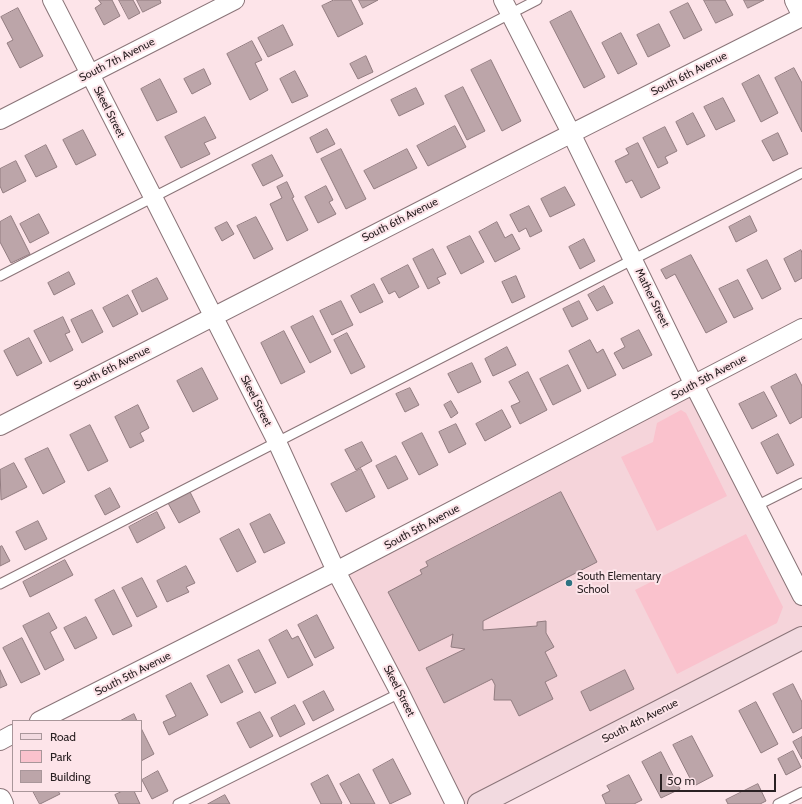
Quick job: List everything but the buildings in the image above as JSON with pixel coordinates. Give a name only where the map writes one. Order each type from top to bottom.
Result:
[{"type":"main road","name":"South 4th Avenue","points":[[479,804],[802,638]]},
{"type":"street","name":"Skeel Street","points":[[52,0],[277,442],[336,571],[400,693],[455,804]]},
{"type":"street","name":"South 7th Avenue","points":[[0,120],[235,0]]},
{"type":"street","points":[[796,0],[802,12]]},
{"type":"street","name":"Mather Street","points":[[507,7],[571,133],[694,385],[802,596]]},
{"type":"street","name":"South 6th Avenue","points":[[0,426],[571,133],[802,17]]},
{"type":"street","name":"South 5th Avenue","points":[[41,720],[336,571],[802,328]]},
{"type":"street","points":[[0,741],[12,735]]},
{"type":"street","points":[[0,800],[2,804]]},
{"type":"lane","points":[[0,276],[153,197],[507,7],[537,0]]},
{"type":"lane","points":[[0,584],[802,173]]},
{"type":"lane","points":[[756,506],[802,483]]},
{"type":"lane","points":[[178,804],[400,693]]},
{"type":"lane","points":[[778,804],[802,792]]},
{"type":"shaded area","name":"South Elementary School","points":[[693,382],[802,596],[802,636],[474,804],[455,804],[335,569]]},
{"type":"green space","points":[[681,410],[686,413],[727,496],[657,531],[621,457],[653,442],[657,423]]},
{"type":"green space","points":[[746,534],[783,607],[777,623],[677,674],[635,590]]},
{"type":"place","name":"South Elementary School","points":[[569,583]]}]
